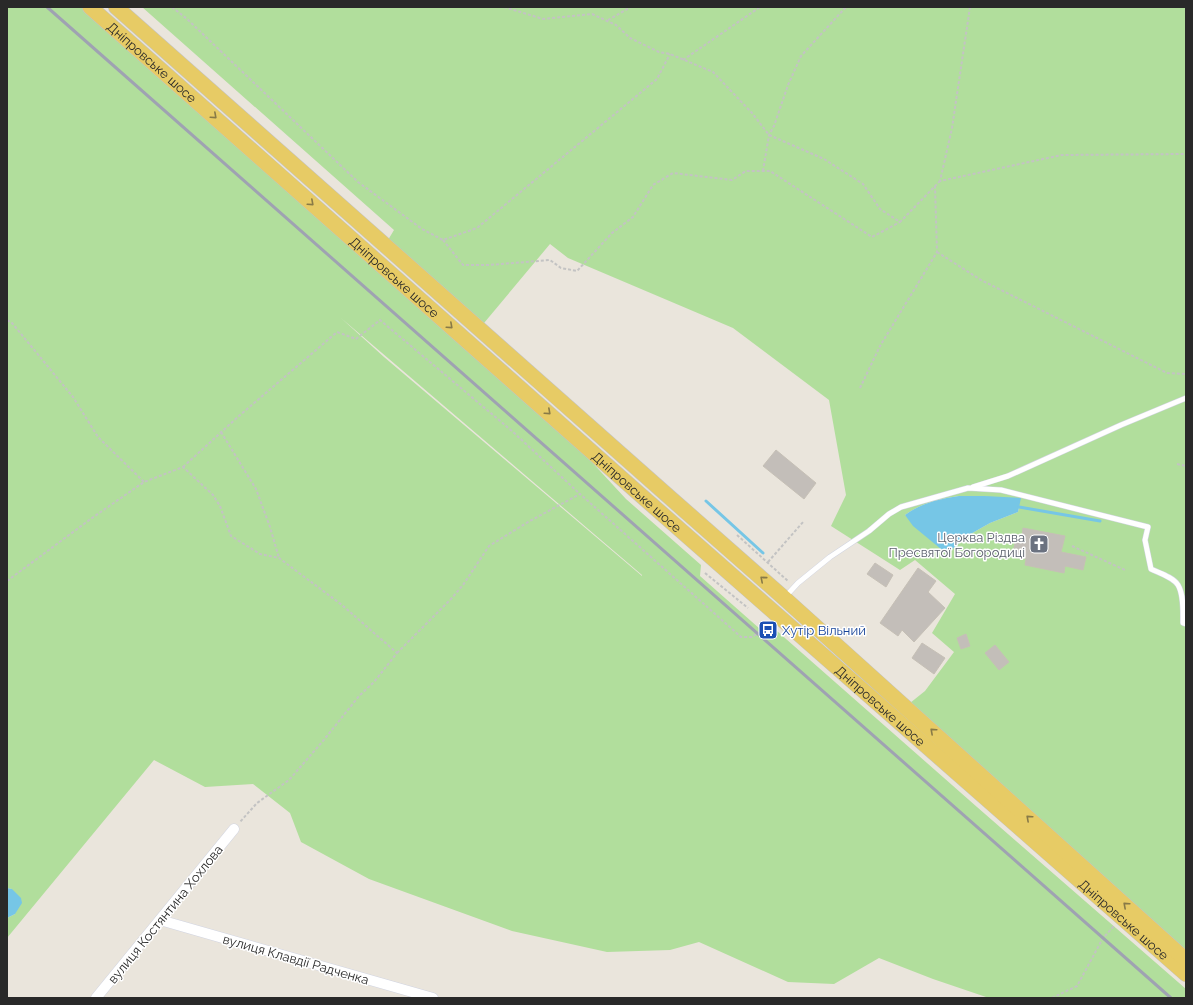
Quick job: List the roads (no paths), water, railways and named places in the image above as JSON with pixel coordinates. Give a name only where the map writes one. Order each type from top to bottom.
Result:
[{"type":"main road","name":"Дніпровське шосе","points":[[90,7],[773,620],[1186,974]]},
{"type":"main road","name":"Дніпровське шосе","points":[[116,7],[661,490],[789,592],[1186,960]]},
{"type":"street","name":"вулиця Костянтина Хохлова","points":[[96,998],[234,829]]},
{"type":"street","name":"вулиця Клавдії Радченка","points":[[160,920],[433,998]]},
{"type":"lane","points":[[789,592],[830,556],[901,507],[1008,476],[1120,425],[1186,398]]},
{"type":"lane","points":[[968,488],[1001,490],[1148,527],[1145,540],[1151,568],[1172,579],[1178,586],[1183,601],[1183,623],[1186,624]]},
{"type":"water","points":[[959,496],[1021,498],[1018,512],[990,523],[967,536],[947,554],[913,526],[905,515],[917,507],[930,502]]},
{"type":"water","points":[[7,888],[12,889],[21,898],[22,903],[15,914],[7,918]]},
{"type":"waterway","points":[[706,501],[763,553]]},
{"type":"waterway","points":[[1019,507],[1100,521]]},
{"type":"railway","points":[[47,7],[1171,998]]},
{"type":"place","name":"Церква Різдва Пресвятої Богородиці","points":[[1039,544]]},
{"type":"place","name":"Хутір Вільний","points":[[768,630]]}]
